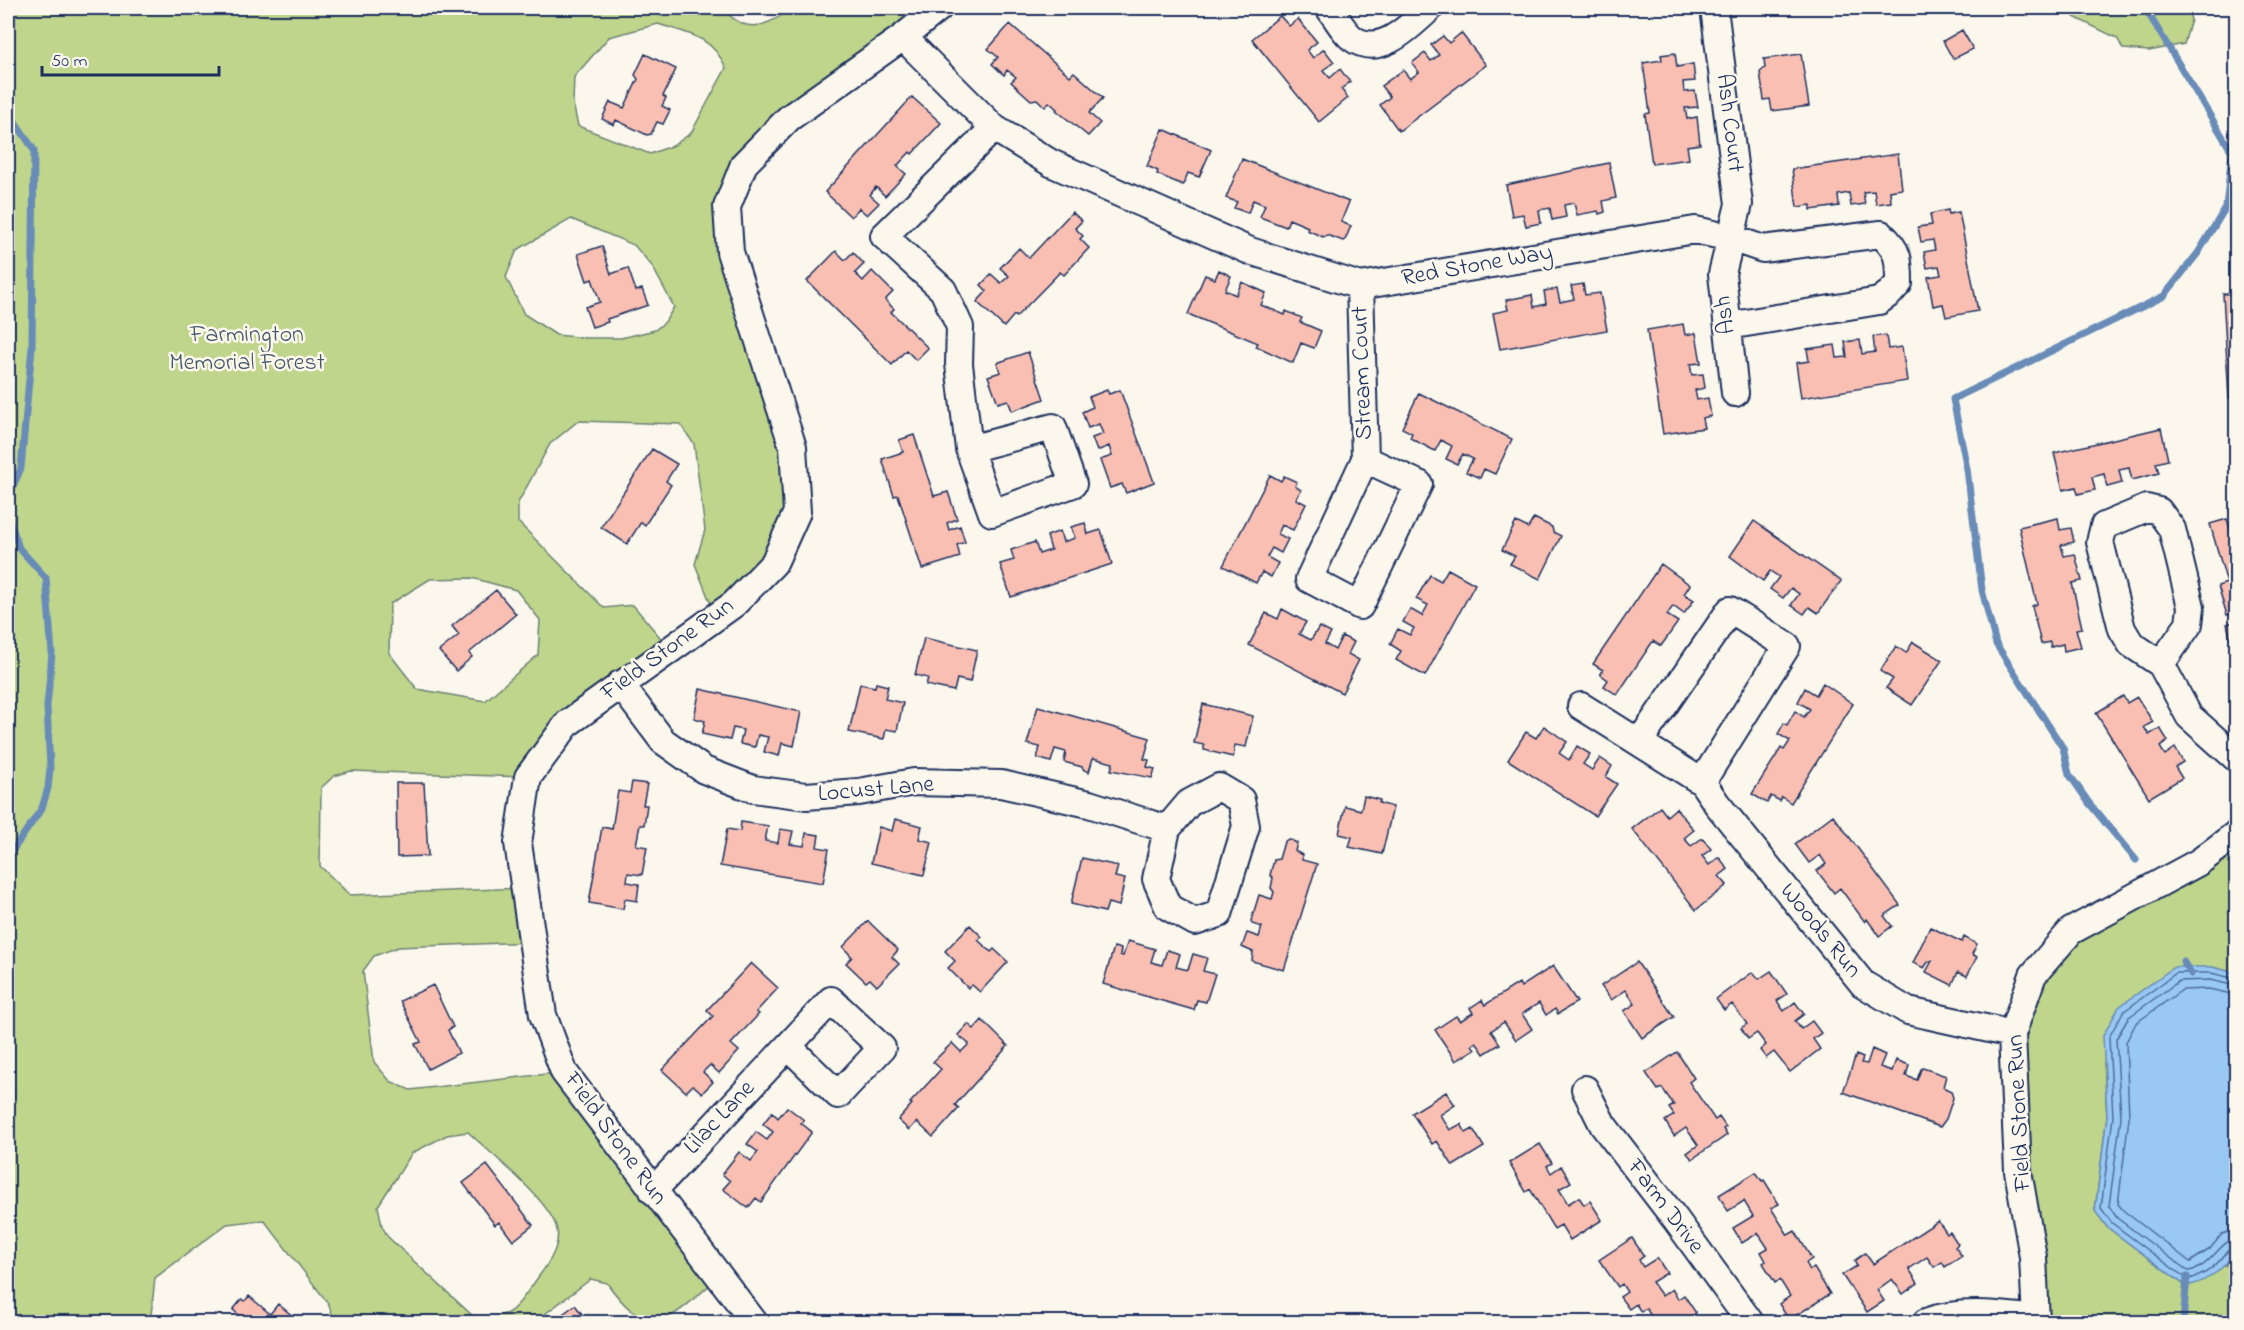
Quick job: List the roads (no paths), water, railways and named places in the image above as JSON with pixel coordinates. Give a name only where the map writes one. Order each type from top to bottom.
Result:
[{"type":"street","name":"Field Stone Run","points":[[754,1323],[564,1072],[543,1015],[518,843],[528,777],[567,723],[734,604],[774,563],[797,512],[793,447],[730,252],[727,207],[744,164],[789,118],[903,37],[939,8]]},
{"type":"street","points":[[1329,8],[1353,39],[1367,43],[1386,42],[1406,30],[1430,8]]},
{"type":"street","name":"Ash Court","points":[[1714,8],[1739,204],[1731,238]]},
{"type":"street","name":"Red Stone Way","points":[[903,37],[994,128],[1051,163],[1250,251],[1360,286],[1695,230],[1731,238],[1763,249],[1881,234],[1891,243],[1899,258],[1899,283],[1879,301],[1728,326]]},
{"type":"street","points":[[969,449],[959,364],[960,327],[943,290],[884,236],[994,128]]},
{"type":"street","name":"Ash","points":[[1731,238],[1722,274],[1735,393]]},
{"type":"street","name":"Stream Court","points":[[1360,286],[1365,459],[1309,579],[1360,606],[1419,484],[1365,459]]},
{"type":"street","points":[[2161,664],[2189,624],[2191,608],[2172,529],[2159,512],[2147,507],[2104,526],[2100,542],[2122,629],[2132,644],[2161,664],[2188,716],[2236,758]]},
{"type":"street","points":[[1640,741],[1730,610],[1787,645],[1702,782]]},
{"type":"street","name":"Locust Lane","points":[[620,684],[663,741],[704,770],[753,789],[806,796],[859,792],[914,782],[1000,784],[1089,804],[1167,829]]},
{"type":"street","name":"Woods Run","points":[[1581,706],[1702,782],[1717,804],[1863,984],[1908,1011],[2012,1034]]},
{"type":"street","points":[[1219,787],[1241,800],[1246,826],[1219,914],[1195,922],[1168,907],[1156,879],[1167,829],[1189,803],[1219,787]]},
{"type":"street","name":"Field Stone Run","points":[[2036,1321],[2033,1257],[2018,1172],[2012,1034],[2033,975],[2071,931],[2199,862],[2236,834]]},
{"type":"street","name":"Lilac Lane","points":[[653,1191],[788,1046]]},
{"type":"street","name":"Farm Drive","points":[[1585,1089],[1603,1125],[1676,1220],[1750,1323]]},
{"type":"street","points":[[1926,1323],[1941,1317],[1992,1314],[2036,1321]]},
{"type":"water","points":[[2174,967],[2212,967],[2236,973],[2236,1248],[2216,1273],[2186,1286],[2107,1227],[2095,1211],[2107,1116],[2103,1036],[2119,1007]]},
{"type":"waterway","points":[[2136,860],[2089,803],[2069,774],[2063,748],[1996,644],[1982,590],[1967,469],[1953,399],[2164,296],[2198,253],[2226,207],[2232,152],[2145,8]]},
{"type":"waterway","points":[[8,111],[34,150],[32,347],[21,468],[9,495],[10,521],[19,548],[46,578],[52,653],[47,706],[50,769],[48,788],[42,808],[8,857]]},
{"type":"waterway","points":[[2183,961],[2191,974]]},
{"type":"waterway","points":[[8,1085],[12,1094],[8,1104]]},
{"type":"waterway","points":[[2183,1322],[2187,1277]]},
{"type":"park label","name":"Farmington Memorial Forest","points":[[247,349]]}]
